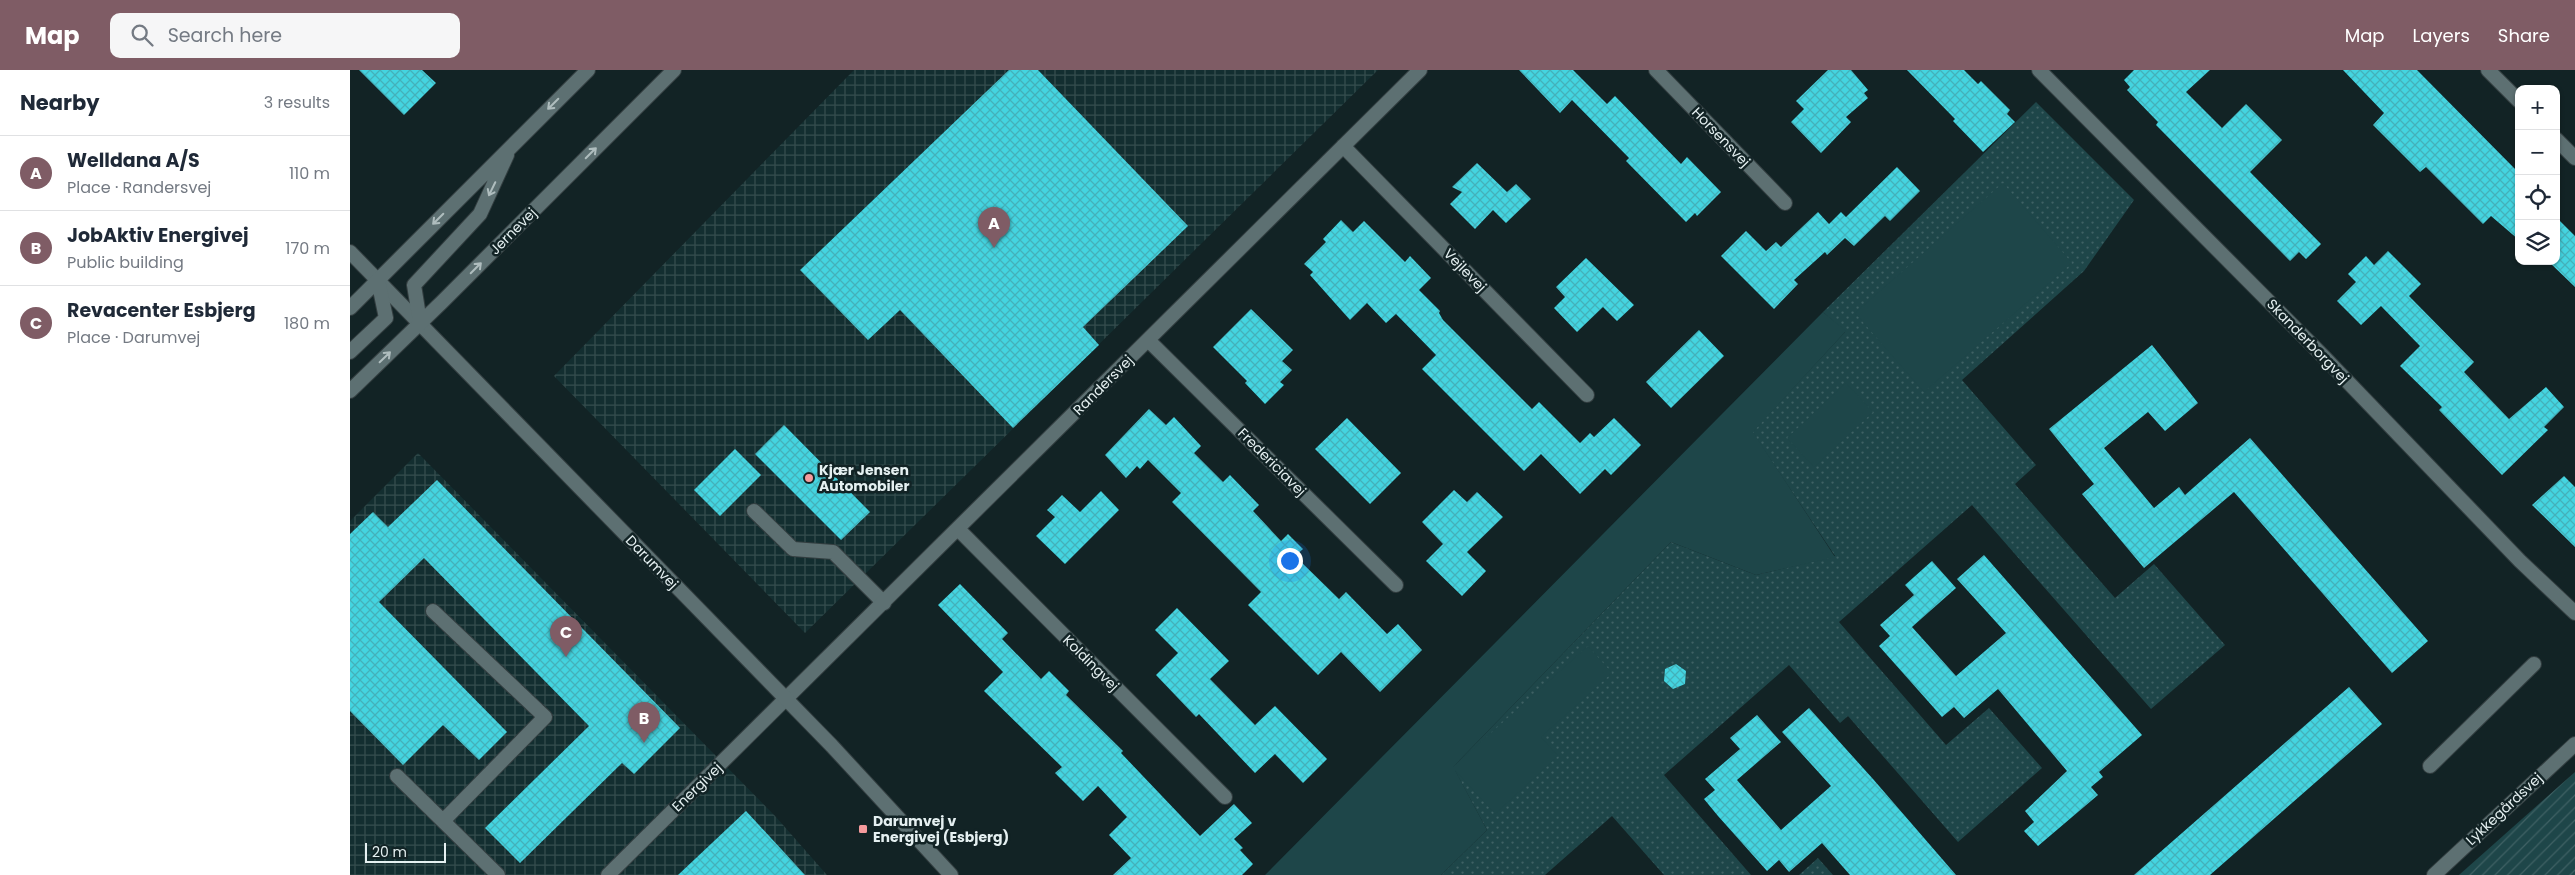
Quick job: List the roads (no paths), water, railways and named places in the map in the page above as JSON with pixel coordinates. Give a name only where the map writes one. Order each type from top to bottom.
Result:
[{"type":"street","points":[[350,308],[588,70]]},
{"type":"street","name":"Jernevej","points":[[350,391],[674,70]]},
{"type":"street","name":"Randersvej","points":[[786,700],[1420,70]]},
{"type":"street","name":"Horsensvej","points":[[1656,70],[1785,203]]},
{"type":"street","name":"Skanderborgvej","points":[[2039,70],[2323,356],[2520,561],[2575,613]]},
{"type":"street","points":[[2488,70],[2515,97]]},
{"type":"street","points":[[2560,143],[2575,158]]},
{"type":"street","points":[[420,322],[414,285],[480,214],[512,144]]},
{"type":"street","name":"Vejlevej","points":[[1343,146],[1587,395]]},
{"type":"street","name":"Darumvej","points":[[350,252],[786,700],[951,875]]},
{"type":"street","points":[[350,352],[386,318],[378,280]]},
{"type":"street","name":"Fredericiavej","points":[[1148,340],[1396,585]]},
{"type":"street","points":[[754,511],[793,549],[833,552],[884,603]]},
{"type":"street","name":"Koldingvej","points":[[958,530],[1225,797]]},
{"type":"street","points":[[433,611],[545,717],[442,821]]},
{"type":"street","points":[[2430,766],[2534,664]]},
{"type":"street","name":"Energivej","points":[[608,875],[786,700]]},
{"type":"street","name":"Lykkegårdsvej","points":[[2434,875],[2575,744]]},
{"type":"street","points":[[397,776],[498,875]]},
{"type":"place","name":"Welldana A/S","points":[[994,248]]},
{"type":"place","name":"Kjær Jensen Automobiler","points":[[809,478]]},
{"type":"place","name":"Revacenter Esbjerg","points":[[566,657]]},
{"type":"place","name":"JobAktiv Energivej","points":[[644,743]]},
{"type":"place","name":"Darumvej v Energivej (Esbjerg)","points":[[863,829]]}]
